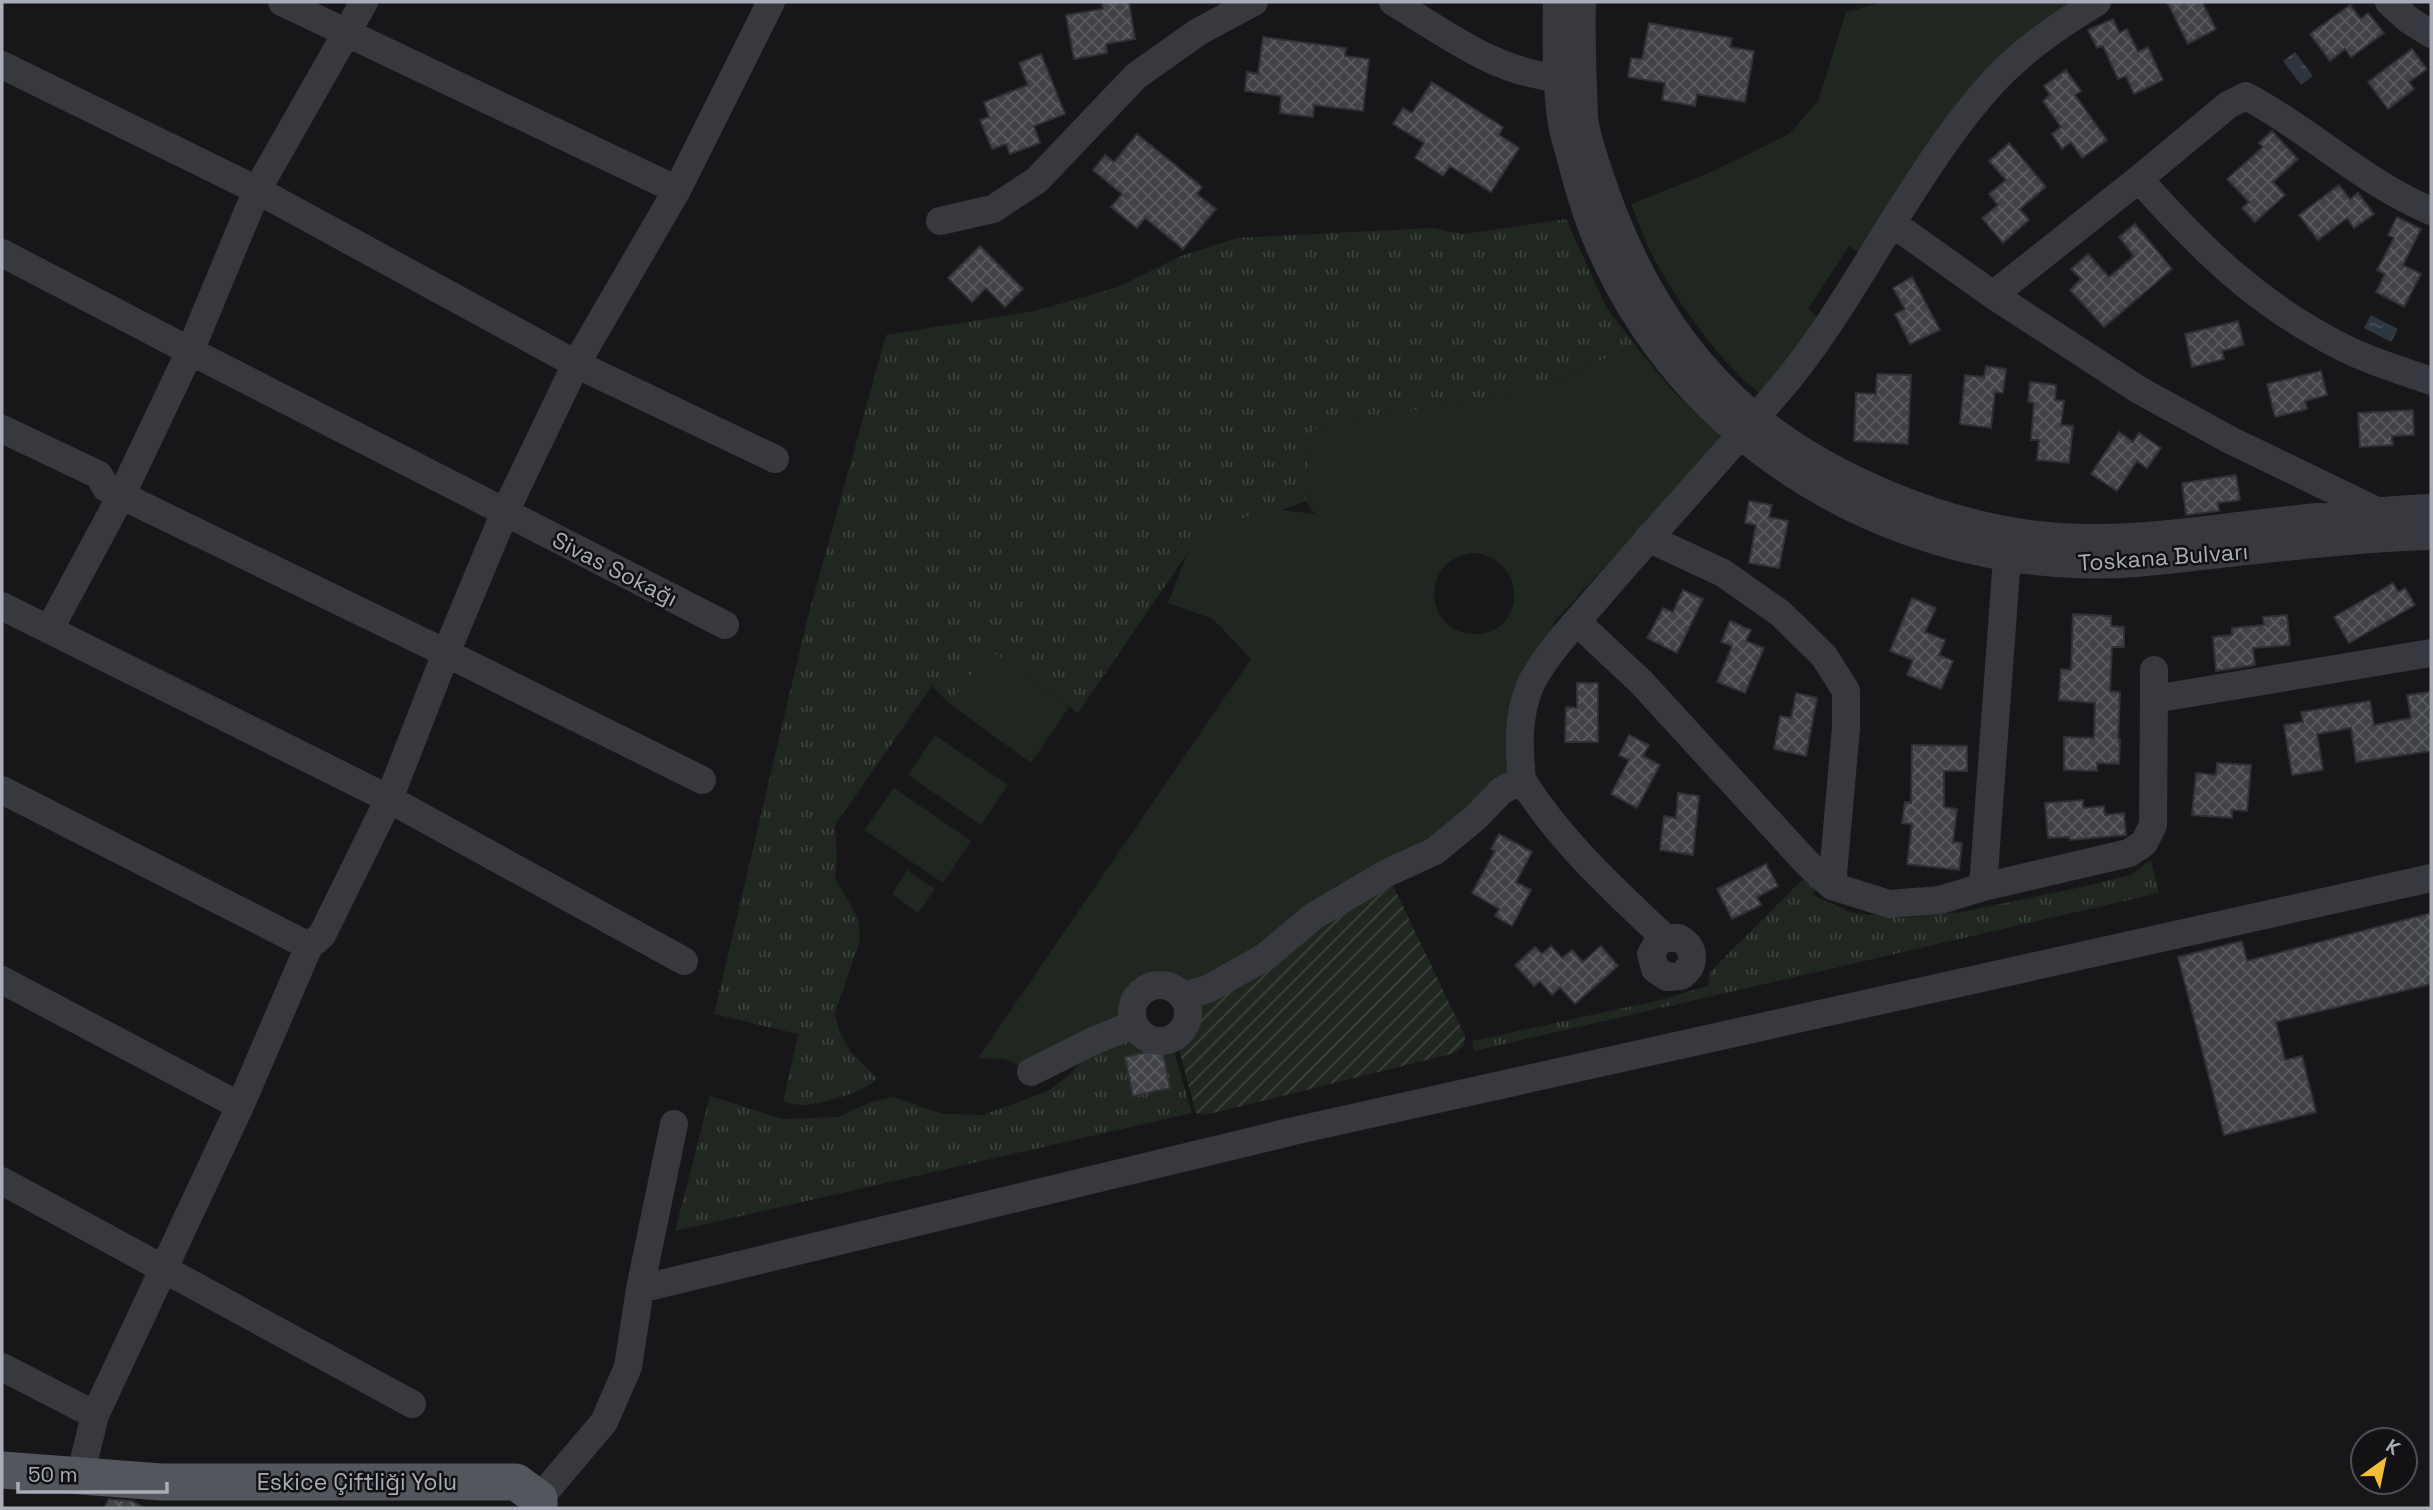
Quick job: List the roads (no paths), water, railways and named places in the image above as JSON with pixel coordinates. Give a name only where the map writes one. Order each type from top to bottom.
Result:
[{"type":"main road","name":"Eskice Çiftliği Yolu","points":[[2,1470],[161,1482],[516,1482],[539,1504]]},
{"type":"street","points":[[282,2],[677,190]]},
{"type":"street","points":[[49,630],[121,496],[190,351],[257,190],[345,32],[365,2]]},
{"type":"street","points":[[80,1477],[95,1415],[240,1106],[309,946],[321,935],[389,799],[505,512],[576,364],[677,190],[771,2]]},
{"type":"street","points":[[940,220],[993,208],[1037,180],[1136,76],[1198,32],[1254,2]]},
{"type":"street","points":[[1393,2],[1488,59],[1533,76],[1558,78]]},
{"type":"street","name":"Toskana Bulvarı","points":[[1557,2],[1561,118],[1581,198],[1618,288],[1643,327],[1706,404],[1856,480],[1927,511],[2039,535],[2122,537],[2377,524],[2431,536]]},
{"type":"street","name":"Toskana Bulvarı","points":[[1582,2],[1585,123],[1599,176],[1641,276],[1662,311],[1688,347],[1719,382],[1748,427],[1839,501],[1895,527],[1959,548],[2007,557],[2074,564],[2160,561],[2377,524],[2431,508]]},
{"type":"street","points":[[1665,938],[1601,878],[1567,841],[1542,812],[1521,780],[1521,715],[1531,684],[1577,622],[1648,538],[1778,392],[1829,323],[1955,129],[1997,78],[2063,22],[2097,2]]},
{"type":"street","points":[[2389,2],[2409,20],[2431,34]]},
{"type":"street","points":[[2,65],[257,190],[576,364],[775,460]]},
{"type":"street","points":[[1993,295],[2228,105],[2246,96],[2347,163],[2415,205],[2431,211]]},
{"type":"street","points":[[2138,179],[2184,229],[2232,275],[2280,310],[2347,349],[2431,381]]},
{"type":"street","points":[[1892,223],[1993,295],[2139,390],[2377,524]]},
{"type":"street","name":"Sivas Sokağı","points":[[2,253],[725,625]]},
{"type":"street","points":[[2,429],[99,475],[106,488],[121,496],[702,780]]},
{"type":"street","points":[[1648,538],[1723,573],[1780,613],[1824,656],[1846,691],[1846,728],[1832,886]]},
{"type":"street","points":[[1983,887],[2007,557]]},
{"type":"street","points":[[2,606],[389,799],[684,961]]},
{"type":"street","points":[[1577,622],[1641,682],[1806,862],[1832,886],[1889,904],[1940,900],[1983,887],[2129,853],[2144,843],[2153,825],[2154,670]]},
{"type":"street","points":[[2154,699],[2431,653]]},
{"type":"street","points":[[1183,996],[1208,989],[1265,957],[1314,916],[1387,873],[1435,851],[1475,818],[1501,790],[1521,780]]},
{"type":"street","points":[[2,790],[309,946]]},
{"type":"street","points":[[640,1289],[1312,1127],[2431,878]]},
{"type":"street","points":[[2,980],[240,1106]]},
{"type":"street","points":[[1168,985],[1183,996],[1188,1005],[1189,1015],[1181,1032],[1173,1038],[1155,1041],[1139,1032],[1134,1024],[1133,1007],[1136,998],[1150,986],[1168,985]]},
{"type":"street","points":[[1031,1072],[1134,1024]]},
{"type":"street","points":[[539,1504],[604,1422],[628,1367],[640,1289],[674,1124]]},
{"type":"street","points":[[2,1181],[412,1404]]},
{"type":"street","points":[[2,1367],[95,1415]]},
{"type":"water","points":[[2295,52],[2313,76],[2301,85],[2283,61]]},
{"type":"water","points":[[2371,315],[2398,329],[2391,342],[2364,328]]}]
